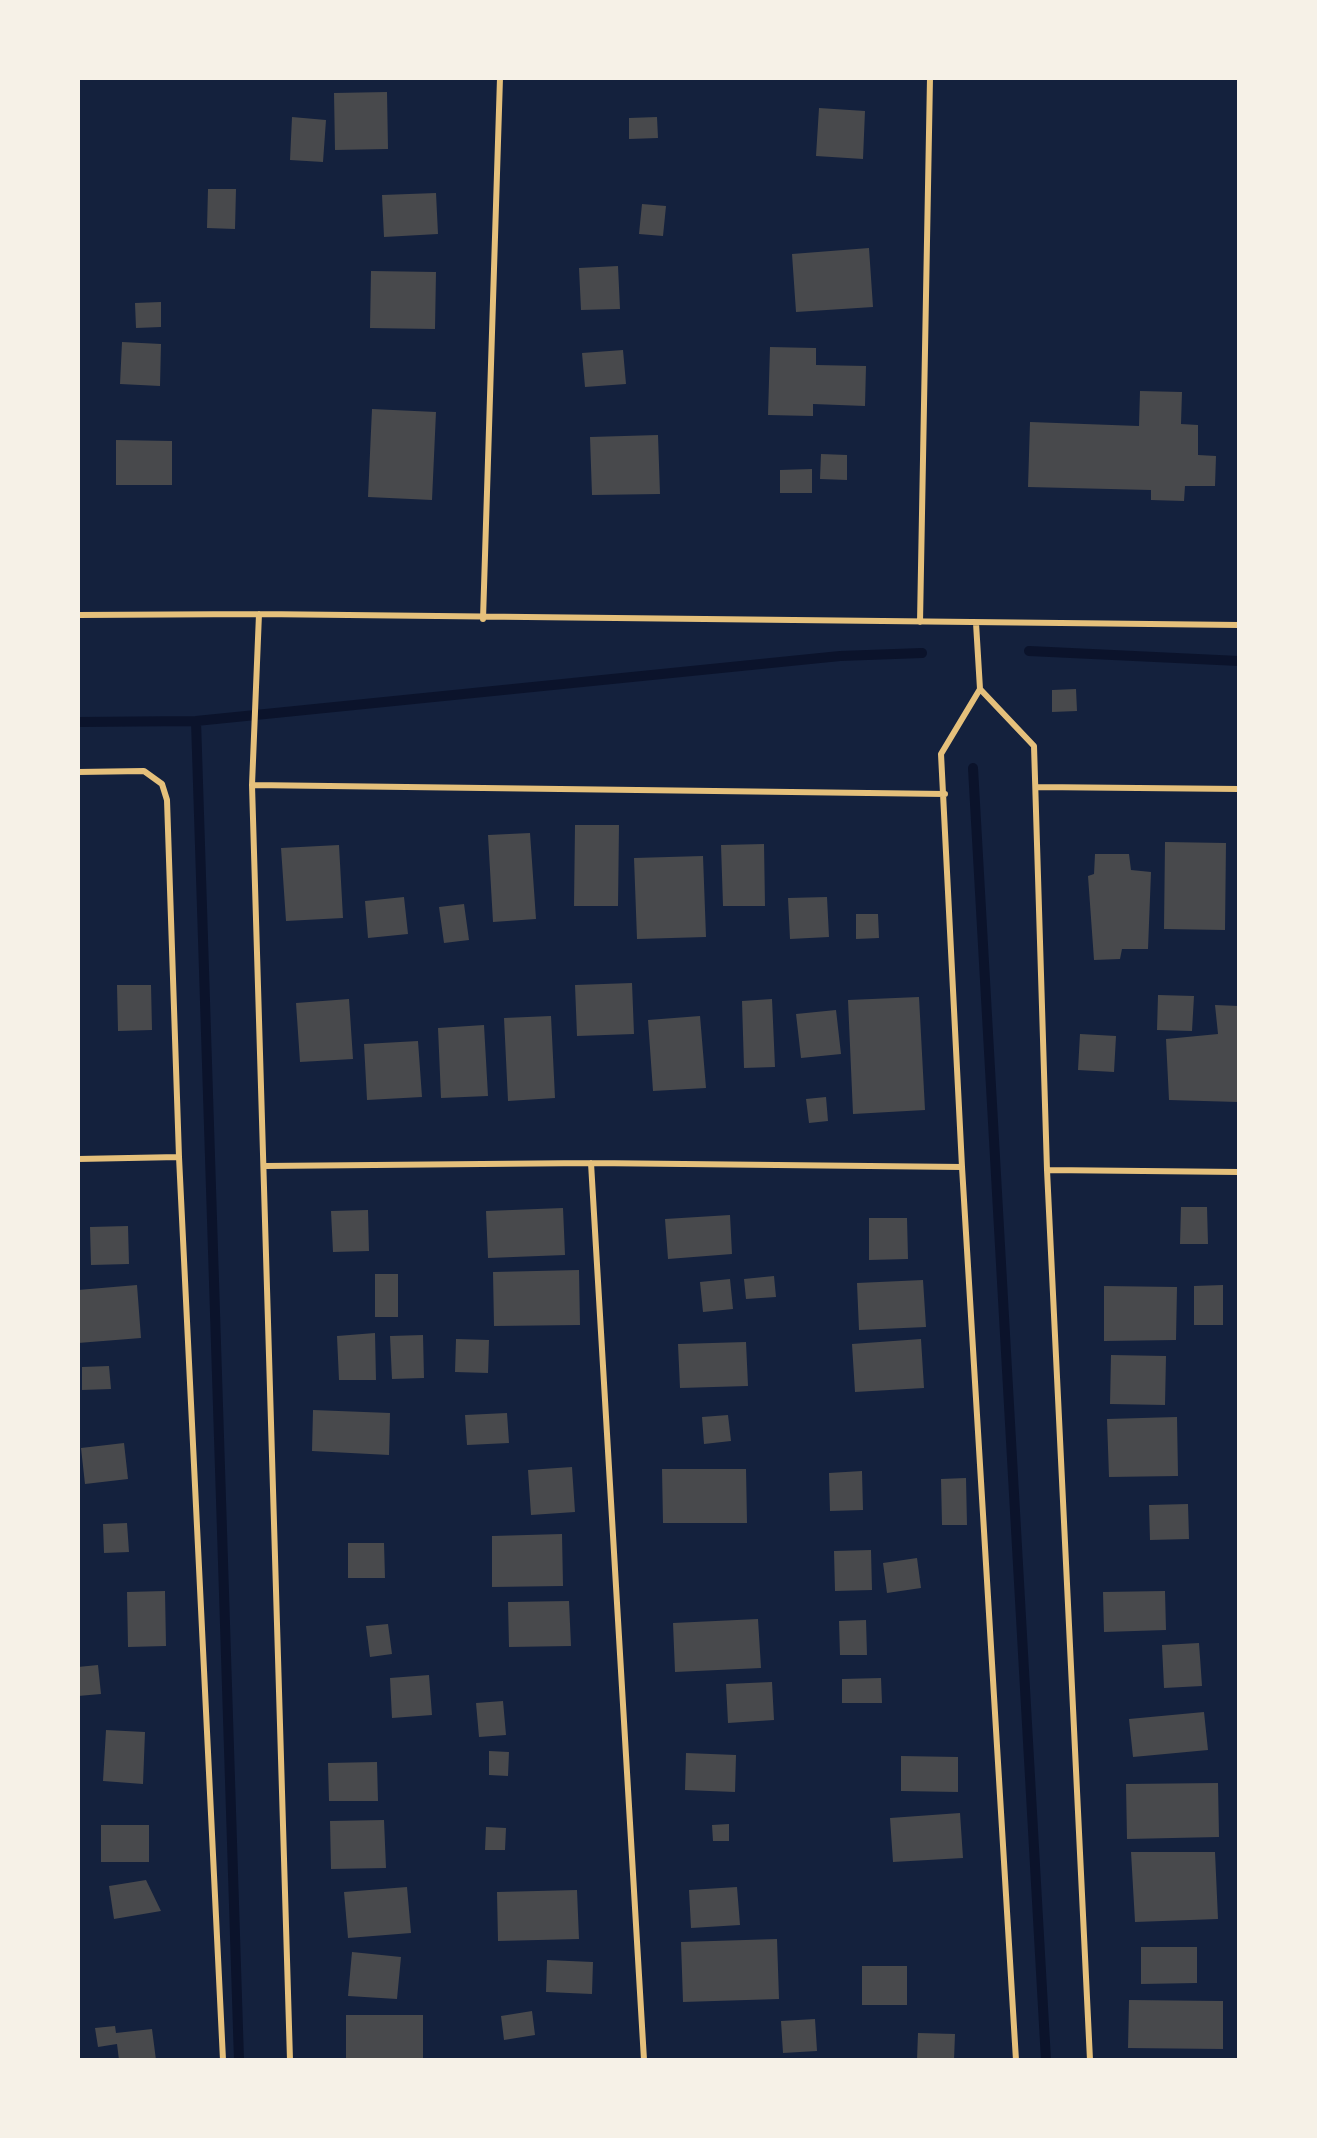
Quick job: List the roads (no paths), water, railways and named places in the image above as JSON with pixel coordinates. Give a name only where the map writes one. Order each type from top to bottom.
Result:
[{"type":"street","points":[[483,619],[500,78]]},
{"type":"street","points":[[920,622],[930,78]]},
{"type":"street","points":[[259,614],[252,785],[290,2060]]},
{"type":"street","points":[[78,615],[259,614],[483,619],[1239,625]]},
{"type":"street","points":[[976,624],[980,689],[941,754],[945,794],[962,1167],[1016,2060]]},
{"type":"street","points":[[980,689],[1035,746],[1047,1170],[1090,2060]]},
{"type":"street","points":[[78,772],[144,771],[162,784],[167,800],[179,1157],[222,2060]]},
{"type":"street","points":[[252,785],[945,794]]},
{"type":"street","points":[[1037,787],[1239,789]]},
{"type":"street","points":[[78,1159],[179,1157]]},
{"type":"street","points":[[265,1166],[591,1163],[962,1167]]},
{"type":"street","points":[[591,1163],[644,2060]]},
{"type":"street","points":[[1047,1170],[1239,1172]]},
{"type":"waterway","points":[[1029,651],[1239,661]]},
{"type":"waterway","points":[[78,722],[196,721],[840,656],[922,653]]},
{"type":"waterway","points":[[196,721],[239,2060]]},
{"type":"waterway","points":[[973,768],[1046,2060]]}]
